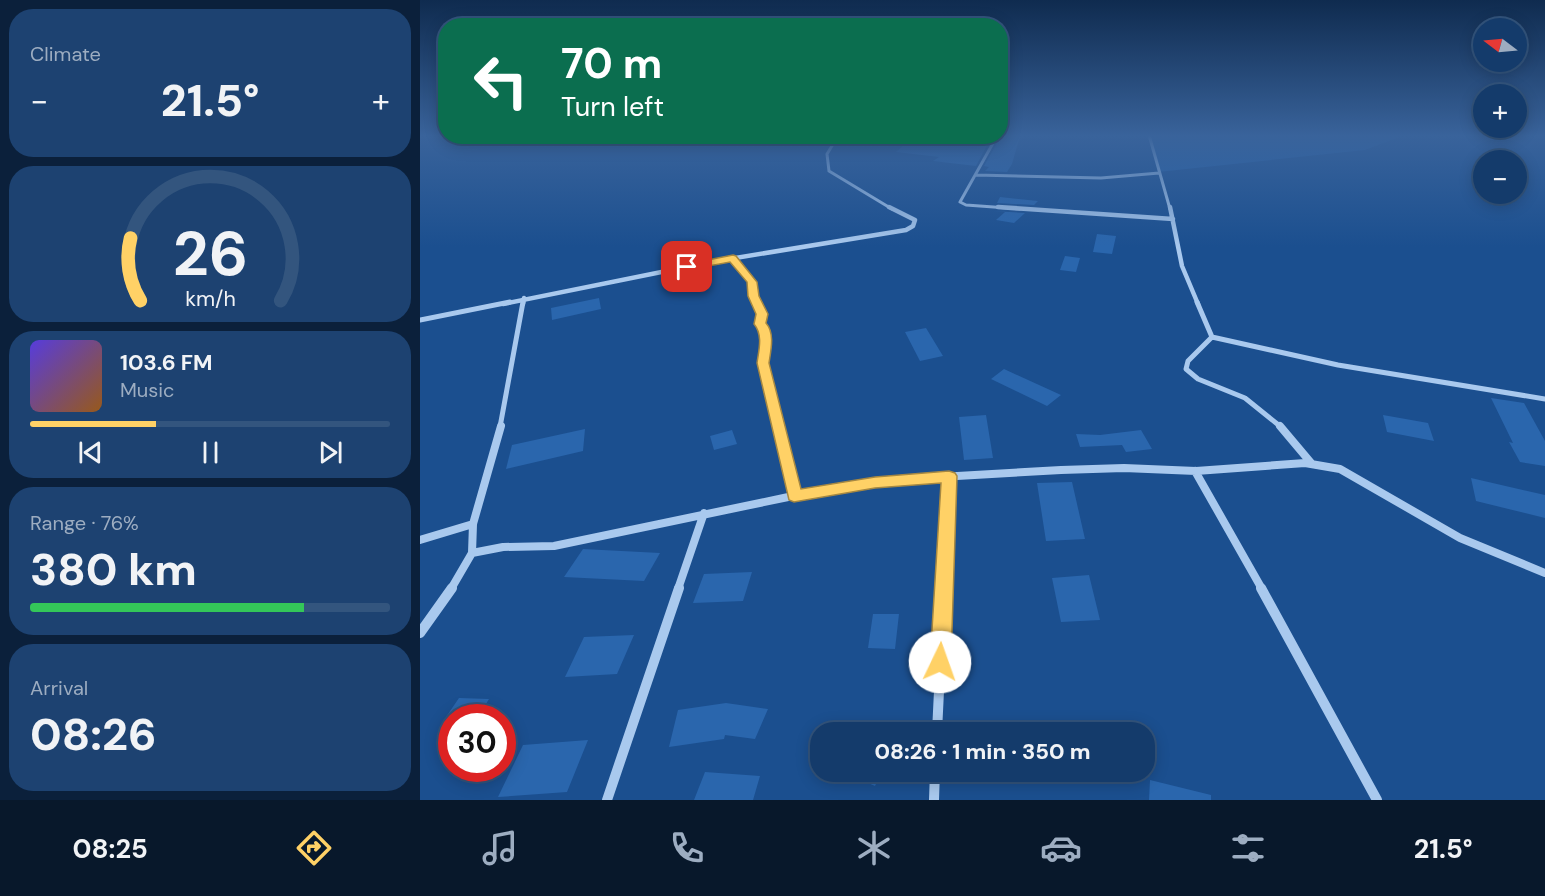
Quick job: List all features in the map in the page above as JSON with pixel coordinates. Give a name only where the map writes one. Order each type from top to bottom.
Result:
[{"type":"street","points":[[420,320],[733,258],[906,230],[913,226],[915,220],[880,203],[831,172]]},
{"type":"street","points":[[1173,219],[966,205],[960,202],[976,174],[1101,178],[1159,173],[1173,219],[1182,266],[1212,337]]},
{"type":"street","points":[[733,258],[752,282],[754,296],[762,314],[760,324],[765,329],[766,348],[763,363],[794,496]]},
{"type":"street","points":[[420,633],[446,598],[472,553],[473,524],[498,440],[524,298]]},
{"type":"street","points":[[1212,337],[1338,365],[1545,399]]},
{"type":"street","points":[[1212,337],[1188,361],[1186,369],[1189,373],[1242,396],[1258,406],[1299,446],[1312,464]]},
{"type":"street","points":[[472,553],[494,546],[523,548],[554,546],[704,513],[875,483],[949,476],[1125,468],[1195,471],[1324,464],[1341,469],[1460,538],[1545,573]]},
{"type":"street","points":[[1195,471],[1296,649],[1377,800]]},
{"type":"street","points":[[937,722],[949,476]]},
{"type":"street","points":[[607,800],[704,513]]},
{"type":"street","points":[[420,540],[473,524]]},
{"type":"street","points":[[934,800],[935,782]]},
{"type":"building","points":[[1000,197],[1038,201],[1034,205],[997,203]]},
{"type":"building","points":[[991,211],[1025,213],[1014,223],[996,220],[1005,212]]},
{"type":"building","points":[[1097,234],[1116,236],[1112,254],[1093,252]]},
{"type":"building","points":[[1065,256],[1080,258],[1076,272],[1060,270]]},
{"type":"building","points":[[599,298],[601,309],[552,320],[551,308]]},
{"type":"building","points":[[926,328],[943,356],[920,361],[905,332]]},
{"type":"building","points":[[1004,369],[1061,395],[1047,406],[991,379]]},
{"type":"building","points":[[1491,398],[1524,403],[1545,441],[1545,466],[1520,462]]},
{"type":"building","points":[[986,415],[993,458],[964,460],[959,417]]},
{"type":"building","points":[[1383,415],[1428,423],[1434,441],[1387,432]]},
{"type":"building","points":[[585,429],[583,451],[506,469],[512,445]]},
{"type":"building","points":[[732,430],[737,444],[714,450],[710,436]]},
{"type":"building","points":[[1141,430],[1152,449],[1126,452],[1122,445],[1080,447],[1076,434],[1100,435]]},
{"type":"building","points":[[1471,478],[1545,495],[1545,518],[1476,501]]},
{"type":"building","points":[[1072,482],[1085,539],[1046,541],[1037,483]]},
{"type":"building","points":[[583,549],[660,553],[644,581],[564,577]]},
{"type":"building","points":[[752,572],[743,601],[693,603],[704,574]]},
{"type":"building","points":[[1089,575],[1100,620],[1061,622],[1052,578]]},
{"type":"building","points":[[873,614],[899,614],[895,649],[868,648]]},
{"type":"building","points":[[634,635],[617,674],[565,677],[584,637]]},
{"type":"building","points":[[459,698],[489,699],[486,704],[455,704]]},
{"type":"building","points":[[726,703],[768,709],[755,739],[725,735],[724,739],[669,747],[678,710]]},
{"type":"building","points":[[588,740],[567,792],[498,797],[505,782],[516,782],[516,760],[523,745]]},
{"type":"building","points":[[705,772],[760,776],[753,800],[694,800]]},
{"type":"building","points":[[1155,781],[1211,795],[1211,800],[1149,800],[1150,782]]},
{"type":"route","points":[[687,267],[733,258],[752,282],[754,296],[762,314],[760,324],[765,329],[766,348],[763,363],[794,496],[875,483],[949,476],[940,662]]}]
